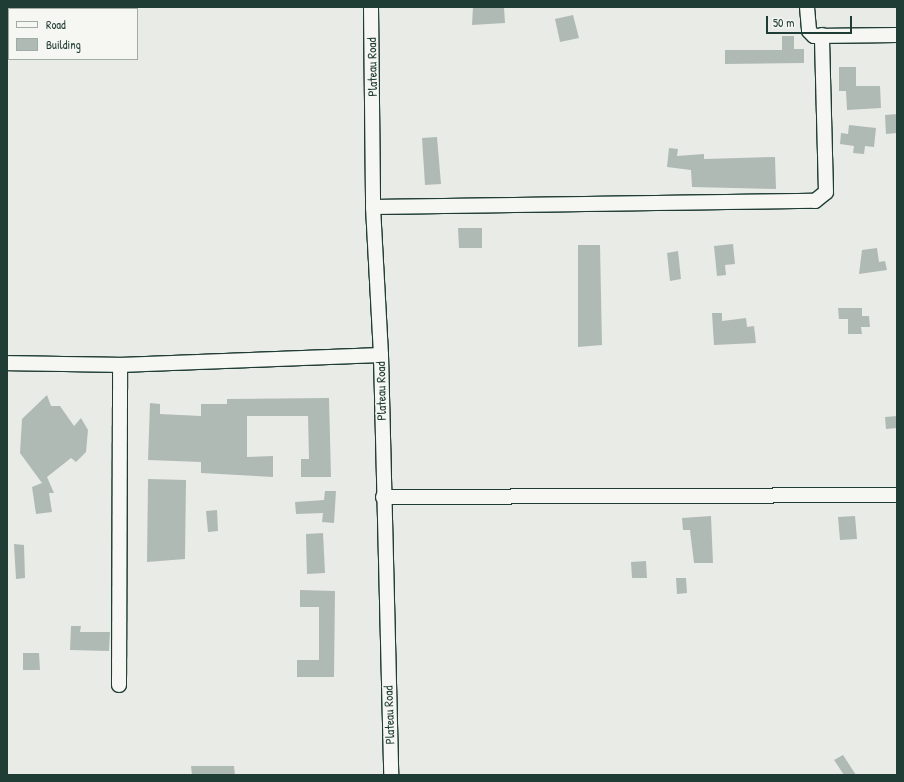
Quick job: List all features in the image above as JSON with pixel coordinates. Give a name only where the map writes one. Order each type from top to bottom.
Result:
[{"type":"street","name":"Plateau Road","points":[[371,7],[373,207],[381,355],[383,496],[391,775]]},
{"type":"street","points":[[807,7],[809,31],[822,35],[897,35]]},
{"type":"street","points":[[373,207],[815,201],[826,192],[822,35]]},
{"type":"street","points":[[7,363],[120,365],[381,355]]},
{"type":"street","points":[[119,684],[120,365]]},
{"type":"street","points":[[383,496],[897,495]]},
{"type":"building","points":[[473,7],[504,7],[505,23],[472,25]]},
{"type":"building","points":[[573,15],[579,38],[560,42],[555,19]]},
{"type":"building","points":[[782,36],[794,36],[794,49],[804,49],[804,63],[725,64],[725,50],[782,50]]},
{"type":"building","points":[[839,67],[856,67],[856,86],[880,86],[881,108],[847,110],[846,91],[839,91]]},
{"type":"building","points":[[897,114],[897,133],[886,134],[885,115]]},
{"type":"building","points":[[849,125],[876,128],[874,147],[865,146],[864,154],[853,153],[854,146],[840,144],[841,133],[848,134]]},
{"type":"building","points":[[437,137],[441,184],[425,185],[422,138]]},
{"type":"building","points":[[669,148],[678,149],[677,156],[704,154],[704,159],[775,157],[776,189],[692,187],[691,170],[667,167]]},
{"type":"building","points":[[458,228],[482,228],[482,248],[459,248]]},
{"type":"building","points":[[733,244],[735,264],[725,265],[726,275],[717,276],[714,246]]},
{"type":"building","points":[[578,245],[600,245],[602,345],[578,347]]},
{"type":"building","points":[[877,248],[879,262],[885,261],[887,270],[859,274],[862,250]]},
{"type":"building","points":[[678,251],[681,279],[670,281],[667,253]]},
{"type":"building","points":[[838,308],[862,308],[862,316],[869,316],[870,327],[861,327],[862,334],[848,334],[848,319],[839,319]]},
{"type":"building","points":[[712,313],[722,313],[722,321],[746,318],[747,327],[754,326],[756,343],[714,345]]},
{"type":"building","points":[[47,395],[51,406],[60,406],[74,426],[81,418],[88,430],[86,452],[76,462],[71,458],[47,477],[54,493],[49,493],[52,512],[36,514],[32,487],[42,483],[20,453],[22,419]]},
{"type":"building","points":[[329,398],[331,477],[301,477],[301,459],[309,459],[308,416],[247,416],[247,457],[273,456],[273,477],[201,473],[201,462],[148,460],[150,403],[160,404],[160,414],[201,416],[201,404],[227,404],[227,399]]},
{"type":"building","points":[[897,416],[897,428],[886,429],[885,417]]},
{"type":"building","points":[[148,479],[186,480],[185,559],[147,562]]},
{"type":"building","points":[[325,491],[336,491],[334,523],[322,522],[323,513],[296,514],[295,502],[324,500]]},
{"type":"building","points":[[217,510],[218,531],[208,532],[206,511]]},
{"type":"building","points":[[711,516],[713,563],[694,563],[690,530],[683,530],[682,518]]},
{"type":"building","points":[[855,516],[857,539],[840,540],[838,517]]},
{"type":"building","points":[[323,533],[325,573],[307,574],[306,534]]},
{"type":"building","points":[[14,544],[24,545],[25,578],[16,579]]},
{"type":"building","points":[[646,561],[647,578],[632,578],[631,562]]},
{"type":"building","points":[[676,578],[686,578],[687,593],[677,594]]},
{"type":"building","points":[[300,590],[335,591],[334,677],[297,677],[297,660],[319,660],[319,607],[300,607]]},
{"type":"building","points":[[71,626],[81,626],[80,632],[110,632],[109,651],[70,650]]},
{"type":"building","points":[[23,653],[39,653],[40,670],[23,670]]},
{"type":"building","points":[[843,755],[856,775],[844,775],[834,760]]},
{"type":"building","points":[[191,766],[234,766],[235,775],[192,775]]}]
